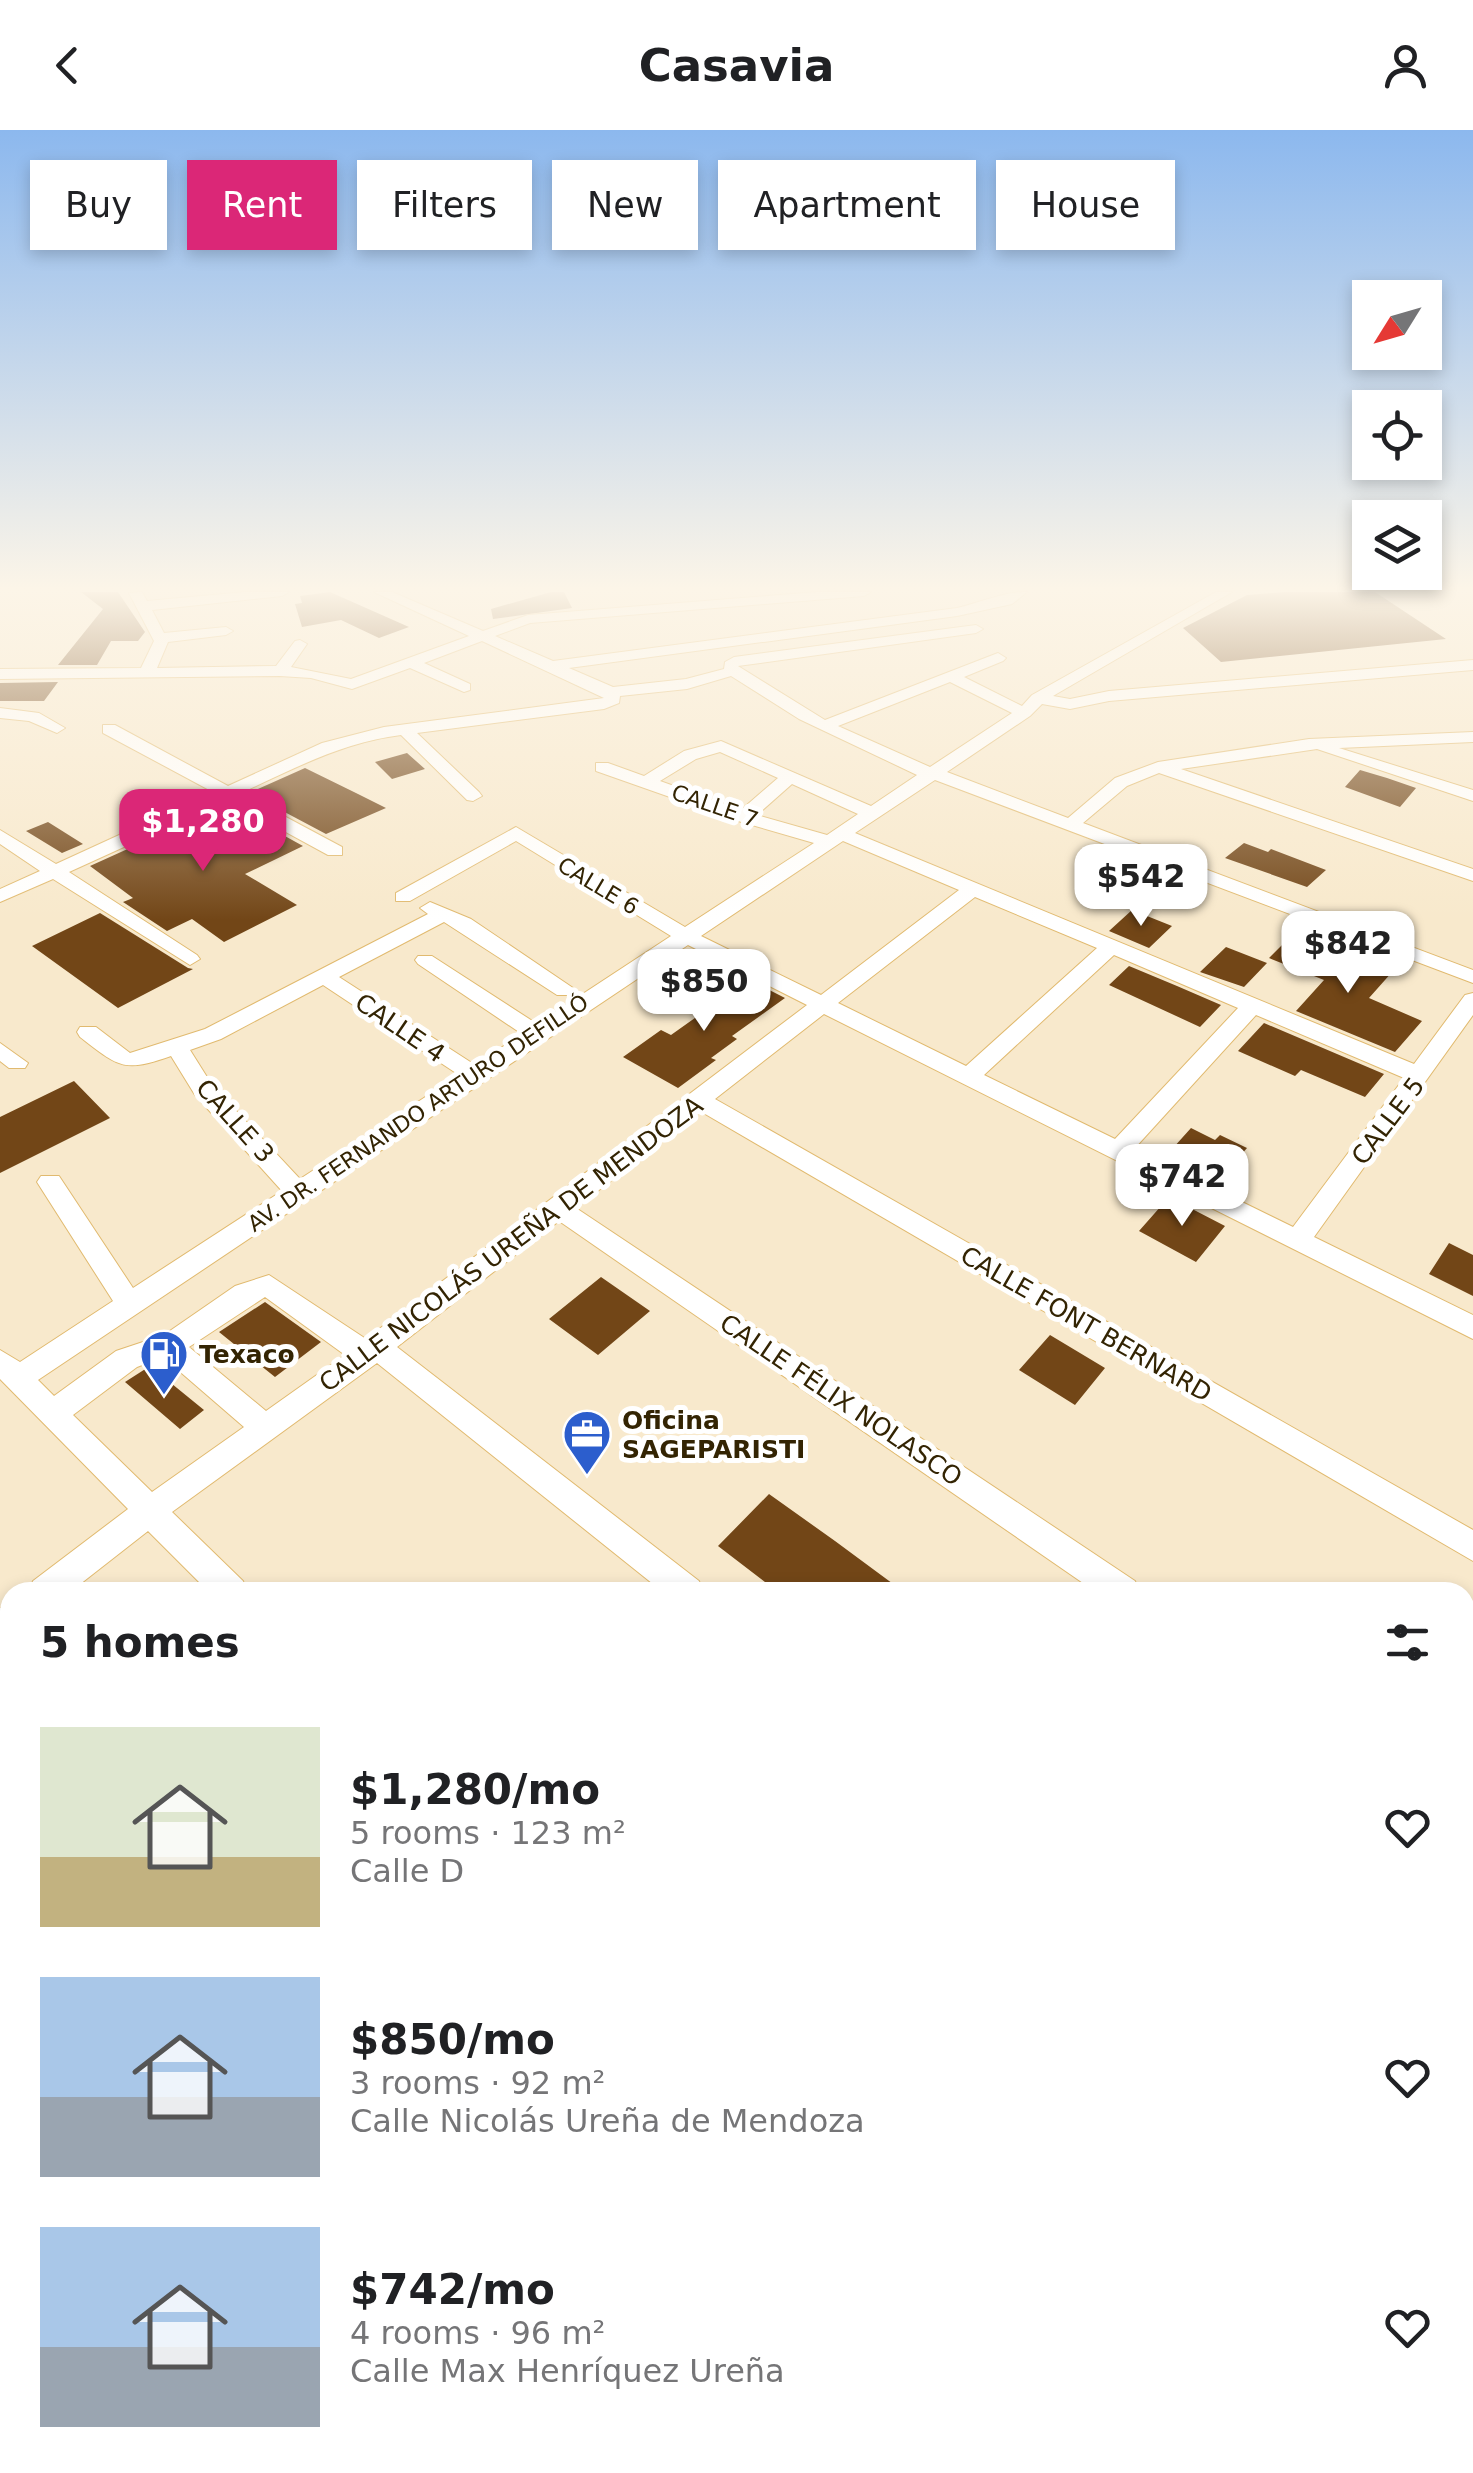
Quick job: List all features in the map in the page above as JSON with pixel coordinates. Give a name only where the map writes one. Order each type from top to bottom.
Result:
[{"type":"street","points":[[0,896],[328,746],[404,729],[610,701]]},
{"type":"street","points":[[786,701],[912,768],[1473,977]]},
{"type":"street","points":[[826,724],[887,701]]},
{"type":"street","points":[[1021,701],[1031,705],[1085,701]]},
{"type":"street","name":"AV. DR. FERNANDO ARTURO DEFILLÓ","points":[[5,1368],[129,1304],[1037,701]]},
{"type":"street","points":[[0,712],[33,716],[57,728]]},
{"type":"street","points":[[109,729],[335,850]]},
{"type":"street","points":[[404,729],[472,796]]},
{"type":"street","points":[[1070,825],[1121,782],[1158,767],[1309,744],[1473,737]]},
{"type":"street","points":[[1309,744],[1473,796]]},
{"type":"street","points":[[648,782],[690,755],[720,746],[870,812]]},
{"type":"street","name":"CALLE 7","points":[[602,767],[744,817],[834,837],[973,888],[1421,1076]]},
{"type":"street","points":[[1158,767],[1473,875]]},
{"type":"street","points":[[744,817],[788,778]]},
{"type":"street","name":"CALLE 6","points":[[446,913],[403,897],[514,832],[684,936],[1473,1328]]},
{"type":"street","points":[[0,836],[190,958]]},
{"type":"street","name":"CALLE NICOLÁS UREÑA DE MENDOZA","points":[[58,1582],[372,1351],[824,1007],[973,888]]},
{"type":"street","points":[[88,1032],[130,1062],[177,1047],[214,1034],[327,978],[446,913],[565,990]]},
{"type":"street","points":[[968,1076],[1111,947]]},
{"type":"street","points":[[426,960],[537,1034]]},
{"type":"street","name":"CALLE 4","points":[[327,978],[448,1061],[474,1074]]},
{"type":"street","name":"CALLE 5","points":[[1299,1239],[1473,1000]]},
{"type":"street","points":[[1119,1150],[1252,1006]]},
{"type":"street","name":"CALLE 3","points":[[177,1047],[203,1090],[298,1192]]},
{"type":"street","name":"CALLE FONT BERNARD","points":[[700,1102],[1473,1548]]},
{"type":"street","points":[[50,1182],[129,1304]]},
{"type":"street","name":"CALLE FÉLIX NOLASCO","points":[[558,1208],[1108,1582]]},
{"type":"street","points":[[169,1346],[245,1293],[269,1285],[372,1351],[674,1582]]},
{"type":"street","points":[[54,1414],[139,1351],[158,1343],[169,1346],[266,1428]]},
{"type":"street","points":[[5,1368],[221,1582]]},
{"type":"building","points":[[407,753],[425,769],[392,779],[375,762]]},
{"type":"building","points":[[305,768],[386,808],[326,834],[249,793]]},
{"type":"building","points":[[1360,770],[1416,788],[1400,807],[1345,787]]},
{"type":"building","points":[[227,804],[303,846],[245,874],[297,905],[224,942],[192,919],[167,931],[123,902],[133,898],[90,866]]},
{"type":"building","points":[[48,822],[83,844],[62,853],[26,831]]},
{"type":"building","points":[[1244,843],[1326,870],[1307,887],[1225,858]]},
{"type":"building","points":[[1132,910],[1172,926],[1149,948],[1109,931]]},
{"type":"building","points":[[100,913],[193,969],[118,1008],[32,946]]},
{"type":"building","points":[[1302,937],[1329,948],[1322,955],[1363,971],[1371,962],[1393,971],[1369,998],[1422,1021],[1395,1052],[1296,1011],[1324,980],[1269,958],[1285,942],[1294,945]]},
{"type":"building","points":[[1226,947],[1267,963],[1244,987],[1200,972]]},
{"type":"building","points":[[1129,966],[1221,1005],[1200,1027],[1109,985]]},
{"type":"building","points":[[742,976],[785,998],[732,1036],[737,1039],[711,1058],[716,1060],[678,1088],[623,1057],[661,1030],[671,1035],[723,998],[716,994]]},
{"type":"building","points":[[1264,1023],[1384,1074],[1365,1097],[1301,1070],[1295,1076],[1238,1051]]},
{"type":"building","points":[[74,1081],[110,1118],[0,1173],[0,1117]]},
{"type":"building","points":[[1191,1128],[1215,1140],[1220,1135],[1247,1148],[1221,1178],[1194,1164],[1188,1170],[1164,1158]]},
{"type":"building","points":[[1169,1197],[1225,1226],[1196,1262],[1139,1231]]},
{"type":"building","points":[[1449,1243],[1473,1255],[1473,1296],[1429,1274]]},
{"type":"building","points":[[601,1277],[650,1311],[598,1355],[549,1319]]},
{"type":"building","points":[[265,1302],[321,1342],[275,1377],[219,1332]]},
{"type":"building","points":[[1050,1335],[1105,1368],[1075,1405],[1019,1370]]},
{"type":"building","name":"Texaco","points":[[150,1366],[204,1410],[180,1429],[125,1382]]},
{"type":"building","points":[[769,1494],[890,1582],[765,1582],[718,1546]]},
{"type":"place","name":"Texaco","points":[[164,1396]]},
{"type":"place","name":"Oficina SAGEPARISTI","points":[[587,1476]]}]
